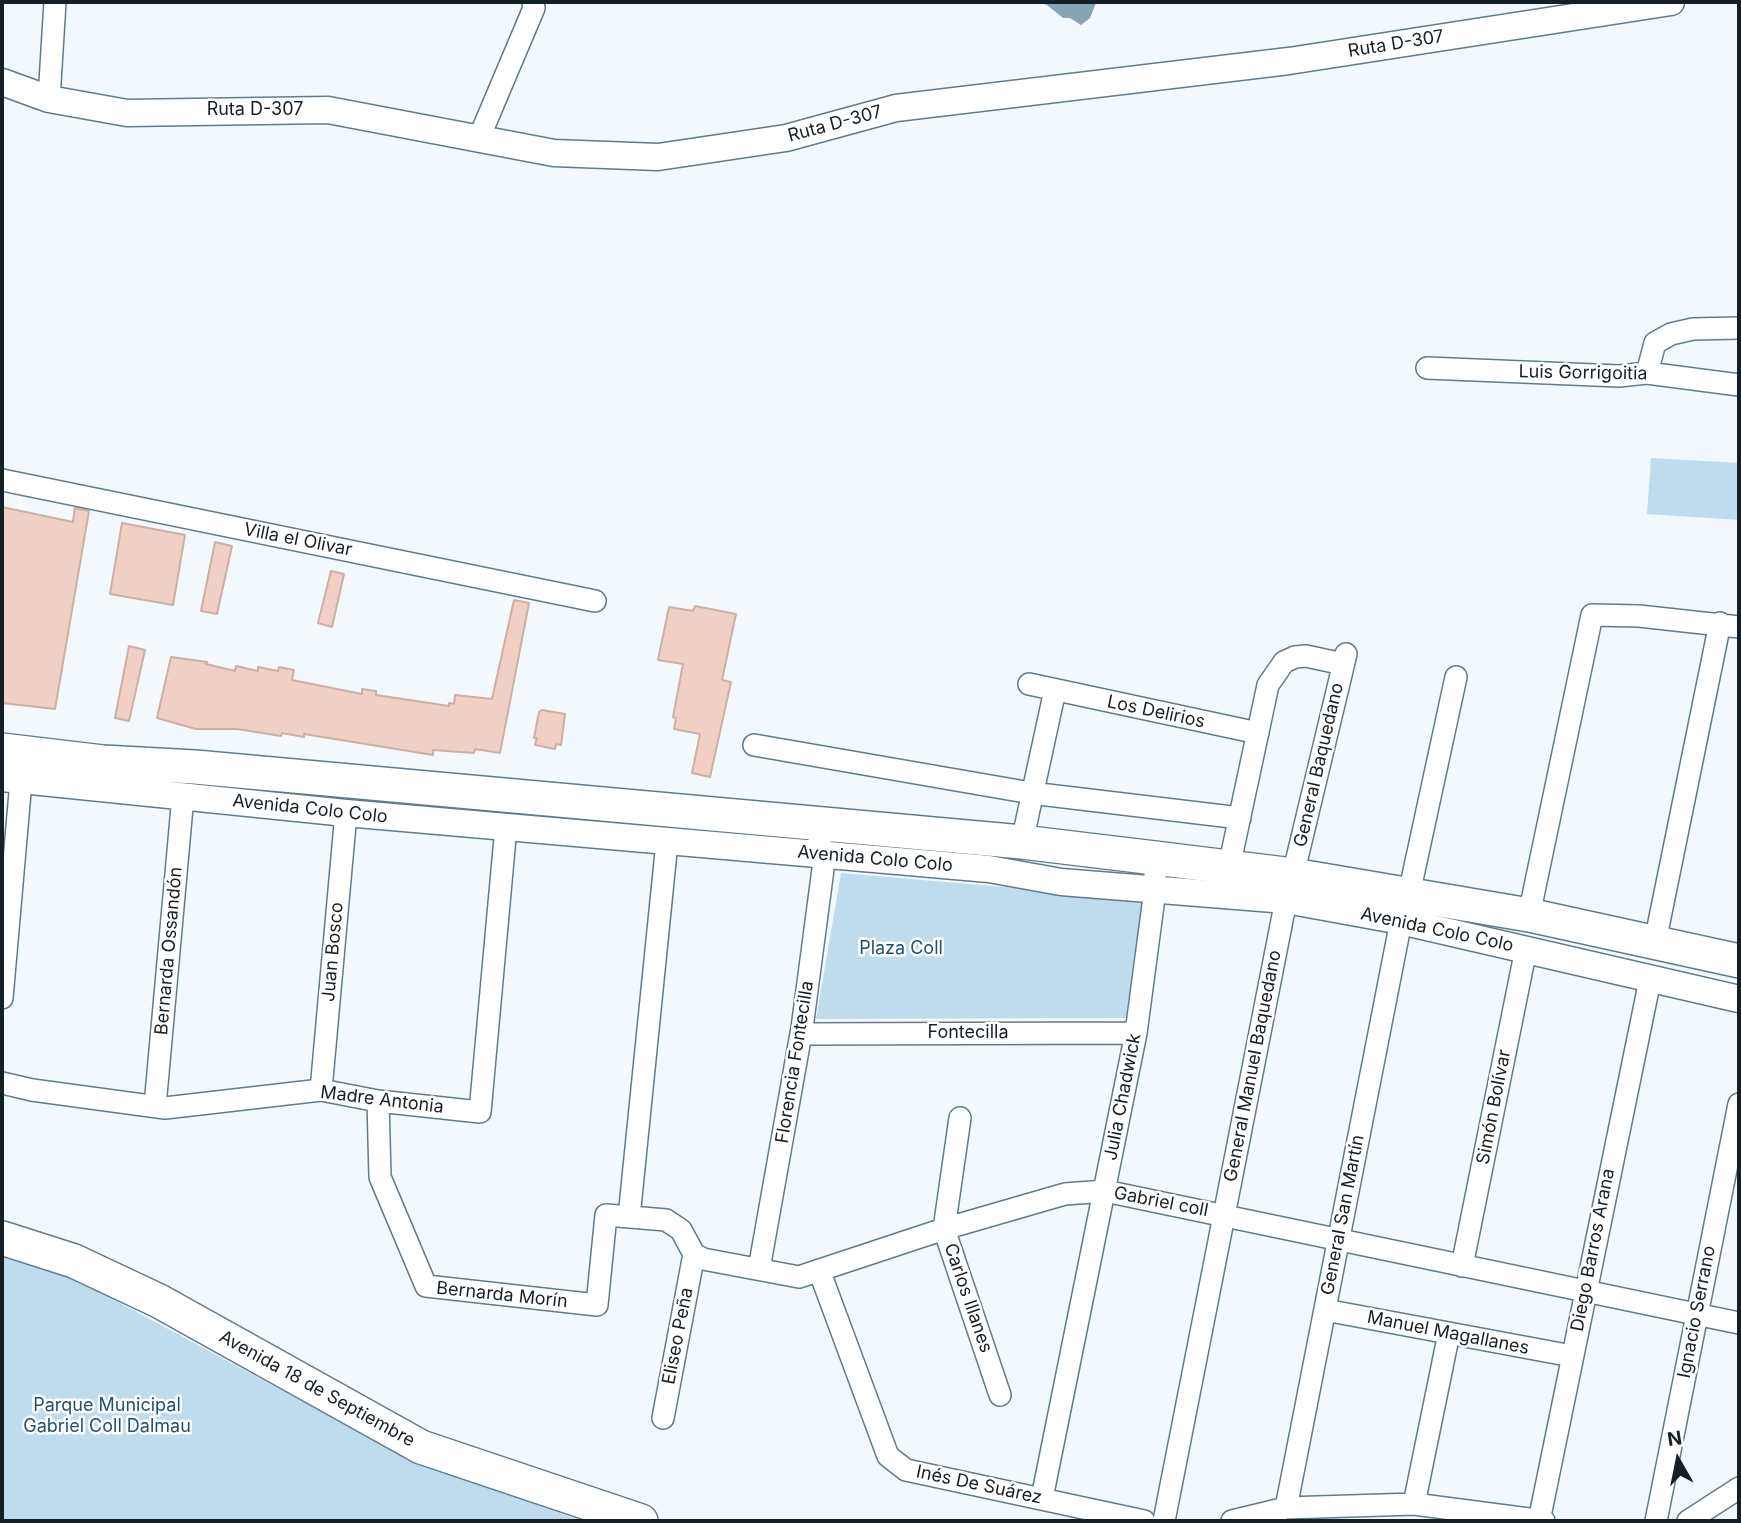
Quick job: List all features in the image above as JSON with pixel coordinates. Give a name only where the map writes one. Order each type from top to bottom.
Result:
[{"type":"main road","name":"Avenida Colo Colo","points":[[2,750],[103,762],[195,767],[1022,842],[1155,858],[1229,867],[1289,887],[1405,908],[1529,915],[1739,961]]},
{"type":"main road","name":"Avenida 18 de Septiembre","points":[[2,1238],[74,1261],[159,1301],[421,1447],[641,1521]]},
{"type":"street","points":[[49,99],[55,2]]},
{"type":"street","points":[[479,138],[534,9],[533,2]]},
{"type":"street","name":"Ruta D-307","points":[[2,82],[49,99],[127,113],[328,110],[554,152],[658,157],[786,138],[895,108],[1289,61],[1671,2]]},
{"type":"street","points":[[1647,373],[1655,343],[1671,334],[1693,328],[1739,328]]},
{"type":"street","name":"Luis Gorrigoitia","points":[[1427,368],[1619,376],[1647,373],[1739,385]]},
{"type":"street","name":"Villa el Olivar","points":[[2,480],[595,601]]},
{"type":"street","points":[[1529,915],[1592,615],[1730,625],[1655,942]]},
{"type":"street","name":"General Baquedano","points":[[1258,733],[1268,685],[1284,662],[1306,656],[1344,659],[1289,887]]},
{"type":"street","name":"General San Martín","points":[[1286,1508],[1405,908],[1456,677]]},
{"type":"street","name":"Los Delirios","points":[[1029,684],[1258,733]]},
{"type":"street","points":[[1022,842],[1055,691]]},
{"type":"street","points":[[1229,867],[1258,733]]},
{"type":"street","points":[[754,745],[1031,793],[1240,818]]},
{"type":"street","points":[[2,998],[12,780]]},
{"type":"street","name":"Avenida Colo Colo","points":[[12,780],[667,842],[825,853],[989,869],[1061,882],[1155,890],[1289,887]]},
{"type":"street","name":"Bernarda Ossandón","points":[[155,1106],[183,796]]},
{"type":"street","name":"Juan Bosco","points":[[321,1090],[346,813]]},
{"type":"street","points":[[811,823],[825,853]]},
{"type":"street","name":"Madre Antonia","points":[[2,1083],[32,1090],[155,1106],[180,1107],[321,1090],[378,1101],[480,1112],[506,827]]},
{"type":"street","points":[[667,842],[629,1217],[666,1220],[676,1225],[688,1240],[694,1254]]},
{"type":"street","name":"Florencia Fontecilla","points":[[759,1269],[801,1034],[825,853]]},
{"type":"street","name":"Julia Chadwick","points":[[1042,1498],[1136,1032],[1155,890],[1155,858]]},
{"type":"street","name":"General Manuel Baquedano","points":[[1164,1521],[1289,887]]},
{"type":"street","name":"Avenida Colo Colo","points":[[1405,908],[1526,949],[1739,999]]},
{"type":"street","name":"Simón Bolívar","points":[[1462,1266],[1526,949]]},
{"type":"street","name":"Diego Barros Arana","points":[[1539,1521],[1650,979]]},
{"type":"street","name":"Fontecilla","points":[[801,1034],[1136,1032]]},
{"type":"street","name":"Bernarda Morín","points":[[378,1101],[380,1177],[426,1286],[597,1305],[606,1215],[629,1217]]},
{"type":"street","name":"Ignacio Serrano","points":[[1656,1521],[1739,1104]]},
{"type":"street","name":"Carlos Illanes","points":[[961,1118],[944,1229],[1000,1395]]},
{"type":"street","name":"Gabriel coll","points":[[694,1254],[710,1261],[799,1277],[944,1229],[1065,1194],[1105,1191],[1739,1323]]},
{"type":"street","name":"Eliseo Peña","points":[[663,1418],[694,1254]]},
{"type":"street","name":"Inés De Suárez","points":[[819,1270],[888,1456],[906,1470],[1144,1521]]},
{"type":"street","name":"Manuel Magallanes","points":[[1325,1310],[1572,1356]]},
{"type":"street","points":[[1414,1504],[1449,1333]]},
{"type":"street","points":[[1688,1521],[1739,1488]]},
{"type":"street","points":[[1232,1521],[1286,1508],[1414,1504],[1544,1521]]},
{"type":"green space","points":[[1651,458],[1739,463],[1739,520],[1647,514]]},
{"type":"green space","name":"Plaza Coll","points":[[841,873],[1144,899],[1127,1018],[816,1019]]},
{"type":"green space","name":"Parque Municipal Gabriel Coll Dalmau","points":[[2,1255],[68,1275],[415,1462],[582,1521],[2,1521]]},
{"type":"shaded area","points":[[1038,2],[1096,3],[1090,18],[1081,25],[1070,18],[1063,18],[1047,5]]},
{"type":"building","points":[[2,507],[73,522],[75,508],[89,511],[55,709],[2,703]]},
{"type":"building","points":[[122,523],[185,535],[173,605],[110,594]]},
{"type":"building","points":[[215,542],[232,546],[217,614],[201,611]]},
{"type":"building","points":[[331,571],[344,574],[332,627],[318,623]]},
{"type":"building","points":[[514,600],[529,603],[500,753],[475,749],[474,753],[433,750],[433,755],[304,734],[304,737],[282,733],[281,736],[237,729],[196,729],[157,718],[171,657],[207,662],[206,664],[235,671],[236,666],[258,671],[258,667],[278,671],[279,667],[294,670],[292,680],[362,694],[362,689],[376,691],[376,695],[449,706],[449,703],[454,704],[455,695],[492,699]]},
{"type":"building","points":[[695,606],[736,614],[722,680],[731,682],[710,777],[692,773],[700,734],[674,729],[676,718],[673,717],[683,664],[658,660],[669,607],[693,611]]},
{"type":"building","points":[[129,646],[145,650],[129,721],[115,718]]},
{"type":"building","points":[[542,710],[565,714],[561,745],[556,744],[555,749],[535,745],[539,712]]}]
